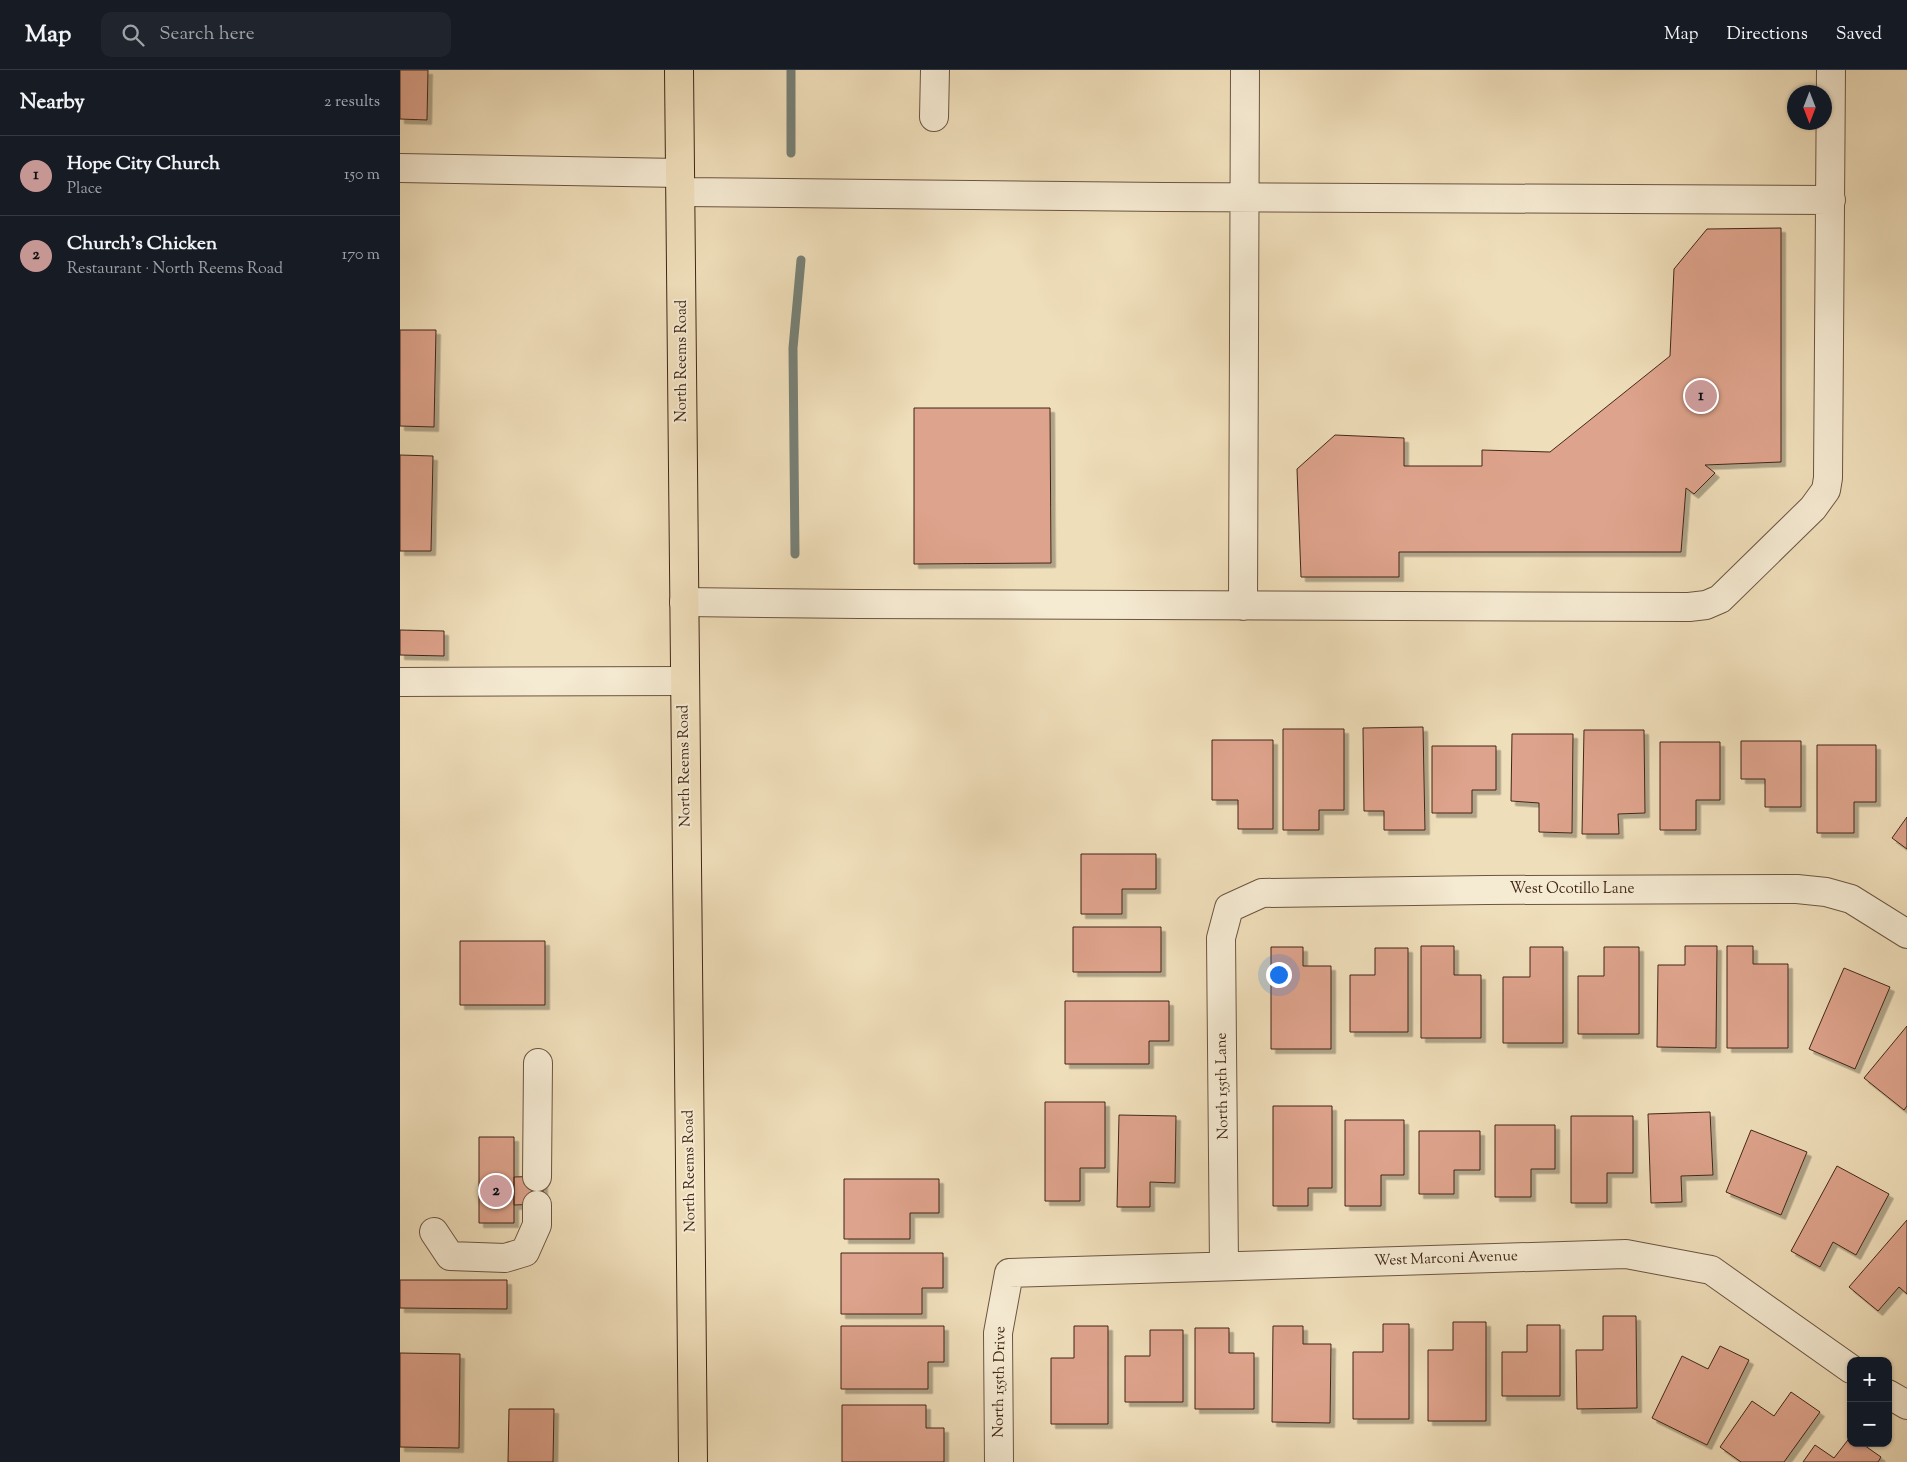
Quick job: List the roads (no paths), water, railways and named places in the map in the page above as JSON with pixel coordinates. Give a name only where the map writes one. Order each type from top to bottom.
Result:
[{"type":"main road","name":"North Reems Road","points":[[679,70],[693,1462]]},
{"type":"street","points":[[934,117],[935,70]]},
{"type":"street","points":[[1243,606],[1245,70]]},
{"type":"street","points":[[684,602],[1243,606],[1689,607],[1706,605],[1732,589],[1814,508],[1826,490],[1828,478],[1831,70]]},
{"type":"street","points":[[400,168],[680,182],[1244,198],[1831,200]]},
{"type":"street","points":[[400,682],[684,681]]},
{"type":"street","name":"West Ocotillo Lane","points":[[1229,908],[1262,893],[1798,889],[1826,892],[1851,899],[1907,934]]},
{"type":"street","name":"North 155th Lane","points":[[1224,1265],[1221,938],[1229,908]]},
{"type":"street","points":[[537,1177],[538,1063]]},
{"type":"street","points":[[434,1232],[450,1256],[505,1258],[526,1252],[537,1225],[537,1205]]},
{"type":"street","name":"West Marconi Avenue","points":[[1009,1273],[1626,1254],[1711,1270],[1847,1366]]},
{"type":"street","name":"North 155th Drive","points":[[999,1462],[998,1333],[1009,1273]]},
{"type":"street","points":[[1892,1397],[1907,1406]]},
{"type":"waterway","points":[[791,70],[791,153]]},
{"type":"waterway","points":[[795,554],[793,348],[801,260]]},
{"type":"place","name":"Hope City Church","points":[[1701,396]]},
{"type":"place","name":"Church's Chicken","points":[[496,1191]]}]
